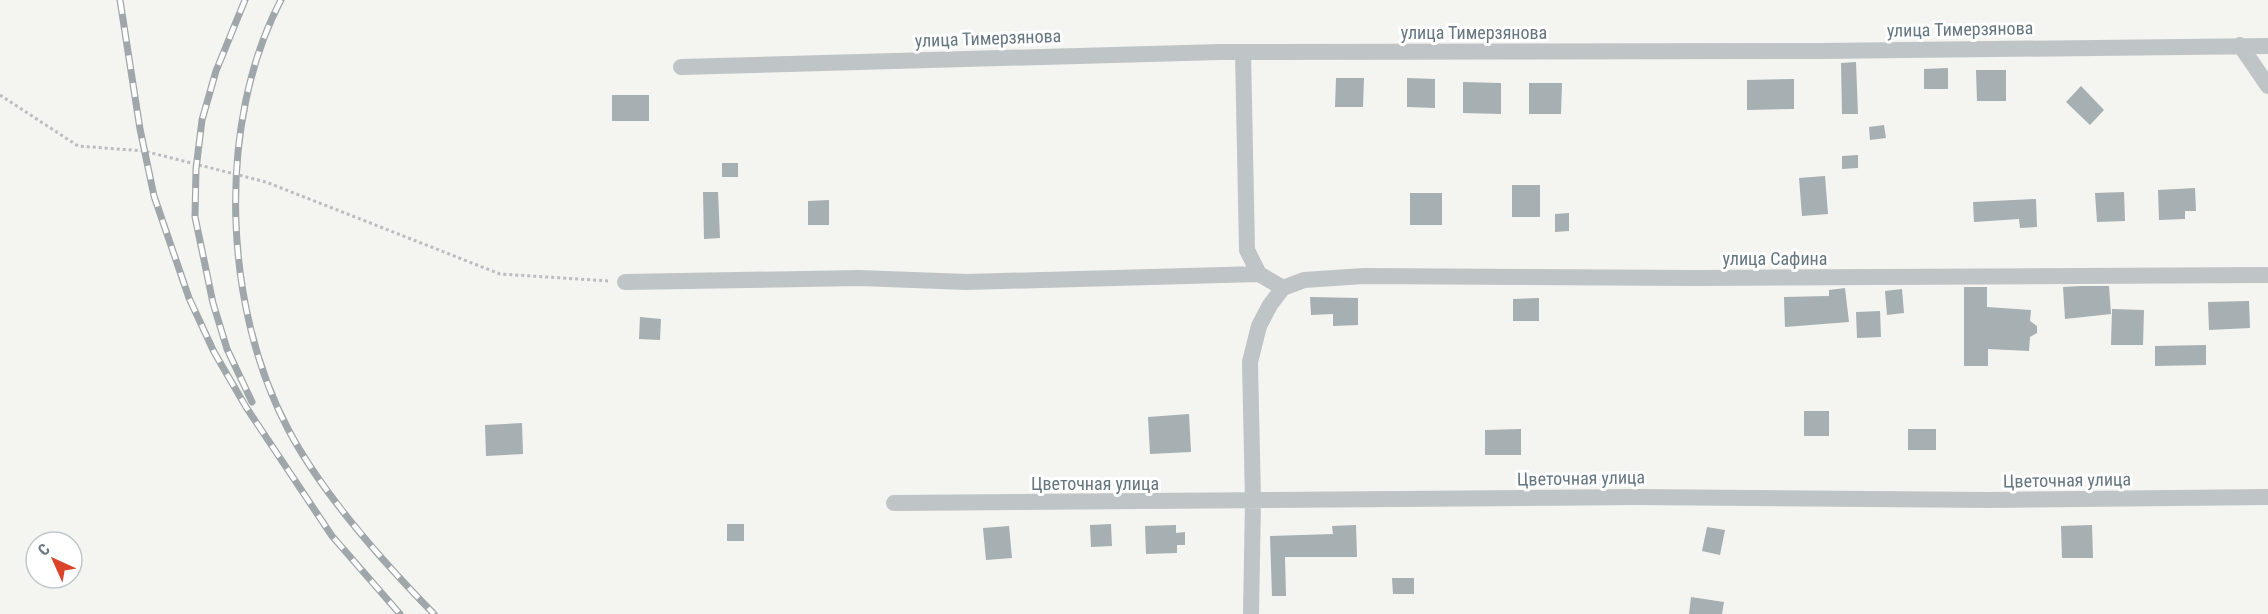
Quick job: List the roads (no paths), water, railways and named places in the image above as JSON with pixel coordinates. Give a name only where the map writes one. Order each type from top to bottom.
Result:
[{"type":"street","points":[[2240,45],[2268,86]]},
{"type":"street","name":"улица Тимерзянова","points":[[681,67],[1243,52],[1821,51],[2268,46]]},
{"type":"street","points":[[1243,52],[1247,250],[1259,274]]},
{"type":"street","points":[[626,282],[859,278],[967,282],[1259,274],[1283,288],[1269,305],[1259,326],[1250,362],[1253,501],[1251,614]]},
{"type":"street","name":"улица Сафина","points":[[1283,288],[1304,280],[1364,276],[1720,278],[2268,275]]},
{"type":"street","name":"Цветочная улица","points":[[894,503],[1638,497],[1990,500],[2268,497]]},
{"type":"railway","points":[[120,0],[140,129],[154,196],[189,298],[214,352],[246,407],[332,536],[400,614]]},
{"type":"railway","points":[[245,0],[216,71],[202,120],[196,169],[195,217],[213,303],[227,349],[252,402]]},
{"type":"railway","points":[[281,0],[260,49],[246,102],[238,158],[236,215],[240,272],[250,328],[266,380],[288,429],[302,453],[355,526],[434,614]]}]
